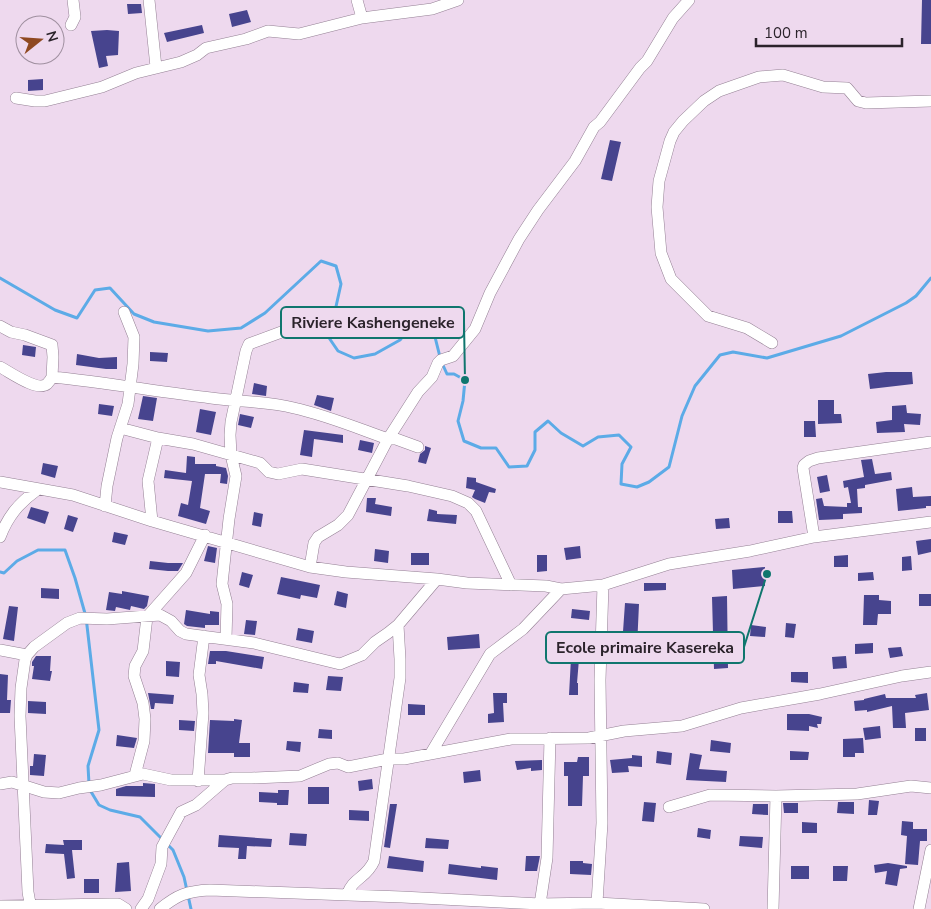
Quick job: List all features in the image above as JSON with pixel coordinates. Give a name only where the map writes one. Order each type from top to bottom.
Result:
[{"type":"street","points":[[71,25],[75,17],[73,0]]},
{"type":"street","points":[[150,0],[156,67]]},
{"type":"street","points":[[357,0],[362,18]]},
{"type":"street","points":[[16,98],[35,101],[102,87],[156,67],[181,62],[212,46],[246,39],[268,31],[299,34],[362,18],[432,9],[458,0]]},
{"type":"street","points":[[310,567],[314,543],[318,537],[338,525],[348,515],[388,439],[418,392],[432,377],[438,363],[453,356],[475,329],[498,276],[528,225],[575,161],[594,127],[648,61],[673,18],[689,0]]},
{"type":"street","points":[[772,343],[747,328],[708,316],[670,279],[661,253],[657,208],[659,181],[674,132],[700,105],[719,91],[767,75],[782,75],[823,87],[848,88],[858,101],[866,103],[931,101]]},
{"type":"street","points":[[106,506],[107,486],[130,388],[134,344],[132,330],[124,312]]},
{"type":"street","points":[[226,638],[227,604],[222,584],[236,476],[231,455],[230,435],[235,401],[246,352],[249,344],[295,327],[323,314],[329,315]]},
{"type":"street","points":[[0,326],[11,332],[52,345],[54,357],[52,377],[48,384],[42,386],[33,385],[0,367]]},
{"type":"street","points":[[52,377],[235,401],[264,402],[295,408],[418,447]]},
{"type":"street","points":[[120,428],[158,438],[193,444],[260,463],[269,472],[278,474],[302,469],[408,486],[452,496],[468,503],[476,511],[511,585]]},
{"type":"street","points":[[152,521],[148,481],[158,438]]},
{"type":"street","points":[[814,537],[803,468],[806,463],[825,457],[931,442]]},
{"type":"street","points":[[0,482],[73,495],[152,521],[310,567],[467,583],[546,586],[561,589],[603,585],[669,564],[750,551],[814,537],[931,522]]},
{"type":"street","points":[[0,537],[12,512],[37,490]]},
{"type":"street","points":[[135,775],[144,741],[144,719],[143,703],[134,676],[135,666],[143,651],[147,617],[186,573],[205,535]]},
{"type":"street","points":[[31,908],[28,892],[20,702],[25,660],[34,647],[71,620],[86,617],[107,619],[160,615],[171,621],[180,631],[186,634],[254,643],[340,664],[362,655],[398,624],[437,579]]},
{"type":"street","points":[[597,903],[602,824],[600,653],[603,585]]},
{"type":"street","points":[[431,752],[490,654],[523,629],[561,589]]},
{"type":"street","points":[[347,895],[350,885],[370,871],[374,861],[400,678],[398,624]]},
{"type":"street","points":[[198,781],[203,713],[199,676],[204,636]]},
{"type":"street","points":[[0,650],[27,655]]},
{"type":"street","points":[[0,784],[12,782],[44,792],[59,793],[143,774],[171,780],[198,781],[300,776],[329,764],[348,767],[388,759],[404,759],[431,752],[511,739],[601,736],[624,731],[682,726],[741,708],[931,672]]},
{"type":"street","points":[[540,904],[547,858],[550,738]]},
{"type":"street","points":[[141,909],[148,899],[161,864],[162,847],[181,812],[196,805],[224,780]]},
{"type":"street","points":[[669,806],[710,795],[857,794],[911,786],[931,788]]},
{"type":"street","points":[[773,909],[776,796]]},
{"type":"street","points":[[919,909],[931,850]]},
{"type":"street","points":[[160,909],[175,897],[193,890],[540,904],[597,903],[704,909]]},
{"type":"street","points":[[0,906],[31,908],[118,904],[126,909]]},
{"type":"building","points":[[922,0],[931,0],[931,44],[921,44]]},
{"type":"building","points":[[127,4],[141,4],[142,13],[128,14]]},
{"type":"building","points":[[247,10],[251,22],[232,27],[229,14]]},
{"type":"building","points":[[202,25],[204,33],[167,42],[164,33]]},
{"type":"building","points":[[91,31],[119,31],[118,55],[106,56],[108,66],[99,68]]},
{"type":"building","points":[[43,79],[43,90],[28,91],[28,80]]},
{"type":"building","points":[[610,140],[621,142],[612,181],[601,179]]},
{"type":"building","points":[[23,345],[36,347],[35,357],[22,355]]},
{"type":"building","points":[[150,352],[168,353],[167,362],[150,361]]},
{"type":"building","points":[[77,354],[99,358],[117,357],[117,369],[76,365]]},
{"type":"building","points":[[912,372],[913,384],[870,389],[868,374]]},
{"type":"building","points":[[254,383],[267,386],[266,396],[252,394]]},
{"type":"building","points":[[317,395],[334,398],[331,411],[314,405]]},
{"type":"building","points":[[143,396],[157,398],[153,421],[138,419]]},
{"type":"building","points":[[818,400],[834,400],[834,414],[841,414],[842,423],[818,424]]},
{"type":"building","points":[[99,404],[114,406],[112,416],[98,414]]},
{"type":"building","points":[[906,405],[907,413],[921,414],[920,425],[904,424],[905,432],[877,433],[876,422],[892,420],[892,406]]},
{"type":"building","points":[[200,409],[216,412],[211,435],[196,432]]},
{"type":"building","points":[[240,414],[254,417],[251,428],[238,425]]},
{"type":"building","points":[[804,421],[815,421],[816,437],[804,437]]},
{"type":"building","points":[[304,430],[343,435],[343,443],[314,439],[312,457],[300,455]]},
{"type":"building","points":[[360,440],[374,443],[372,453],[358,450]]},
{"type":"building","points":[[425,446],[431,448],[426,464],[418,462],[420,454],[425,450]]},
{"type":"building","points":[[187,456],[195,457],[195,464],[216,464],[216,466],[226,468],[227,484],[220,483],[221,474],[205,474],[200,508],[210,511],[206,524],[178,516],[181,503],[188,505],[192,481],[164,478],[165,470],[186,473]]},
{"type":"building","points":[[872,459],[875,474],[891,472],[892,480],[865,485],[865,488],[857,489],[858,507],[862,507],[862,513],[843,514],[843,519],[819,520],[816,499],[822,498],[824,506],[847,507],[847,503],[851,503],[848,487],[844,488],[843,481],[864,477],[861,460]]},
{"type":"building","points":[[43,463],[58,466],[55,478],[41,474]]},
{"type":"building","points":[[827,475],[830,491],[820,493],[817,477]]},
{"type":"building","points":[[467,477],[476,478],[476,482],[496,489],[495,493],[489,492],[485,503],[475,499],[472,497],[475,490],[466,488]]},
{"type":"building","points":[[912,487],[913,497],[931,496],[931,506],[898,511],[896,489]]},
{"type":"building","points":[[367,498],[376,498],[375,504],[392,507],[391,516],[366,512]]},
{"type":"building","points":[[31,507],[49,512],[45,524],[27,518]]},
{"type":"building","points":[[429,509],[437,511],[437,514],[457,515],[456,524],[427,521]]},
{"type":"building","points":[[778,511],[792,511],[793,523],[778,523]]},
{"type":"building","points":[[254,512],[263,514],[261,527],[252,525]]},
{"type":"building","points":[[68,515],[78,518],[73,532],[64,529]]},
{"type":"building","points":[[729,518],[730,528],[716,529],[715,519]]},
{"type":"building","points":[[114,532],[128,535],[125,545],[112,542]]},
{"type":"building","points":[[931,539],[931,552],[918,555],[916,541]]},
{"type":"building","points":[[208,546],[217,548],[215,563],[204,561]]},
{"type":"building","points":[[580,546],[581,558],[566,560],[564,548]]},
{"type":"building","points":[[375,549],[389,551],[388,563],[374,561]]},
{"type":"building","points":[[411,553],[429,553],[429,565],[411,565]]},
{"type":"building","points":[[537,555],[547,555],[547,571],[537,572]]},
{"type":"building","points":[[848,555],[848,567],[834,567],[834,556]]},
{"type":"building","points":[[911,556],[912,570],[902,571],[902,557]]},
{"type":"building","points":[[150,561],[183,563],[178,571],[168,571],[149,569]]},
{"type":"building","points":[[765,567],[765,586],[733,589],[732,570]]},
{"type":"building","points":[[242,572],[253,575],[249,588],[239,585]]},
{"type":"building","points":[[873,572],[874,580],[858,581],[858,573]]},
{"type":"building","points":[[281,577],[320,585],[317,598],[301,595],[300,599],[277,594]]},
{"type":"building","points":[[644,583],[666,583],[666,590],[644,591]]},
{"type":"building","points":[[41,588],[59,589],[59,599],[41,598]]},
{"type":"building","points":[[122,591],[149,596],[147,606],[144,609],[131,606],[130,610],[116,607],[115,611],[106,610],[109,592],[122,594]]},
{"type":"building","points":[[337,591],[348,594],[346,608],[334,605]]},
{"type":"building","points":[[919,594],[931,594],[931,606],[919,606]]},
{"type":"building","points":[[864,595],[879,595],[879,600],[891,601],[891,614],[878,614],[877,625],[863,625]]},
{"type":"building","points":[[727,596],[728,668],[714,669],[712,597]]},
{"type":"building","points":[[625,603],[639,604],[637,647],[622,646]]},
{"type":"building","points":[[9,606],[18,607],[14,641],[3,639]]},
{"type":"building","points":[[572,609],[590,611],[589,620],[571,618]]},
{"type":"building","points":[[186,610],[210,614],[210,611],[219,612],[219,625],[205,625],[205,628],[187,626],[184,624]]},
{"type":"building","points":[[246,620],[257,621],[255,635],[244,634]]},
{"type":"building","points":[[786,623],[796,624],[794,638],[785,637]]},
{"type":"building","points":[[751,625],[766,627],[765,637],[750,636]]},
{"type":"building","points":[[298,628],[314,631],[312,643],[296,640]]},
{"type":"building","points":[[479,634],[480,648],[448,650],[447,637]]},
{"type":"building","points":[[873,643],[873,653],[855,654],[855,644]]},
{"type":"building","points":[[901,647],[903,656],[890,658],[888,648]]},
{"type":"building","points":[[210,651],[226,651],[264,657],[262,669],[216,661],[216,664],[208,664]]},
{"type":"building","points":[[36,656],[51,656],[50,671],[52,671],[50,681],[32,679],[34,666],[32,666],[32,662]]},
{"type":"building","points":[[846,656],[847,668],[833,669],[832,657]]},
{"type":"building","points":[[571,658],[579,659],[578,695],[569,695]]},
{"type":"building","points":[[166,661],[180,662],[179,677],[166,676]]},
{"type":"building","points":[[791,672],[808,672],[808,683],[791,682]]},
{"type":"building","points":[[0,674],[8,675],[7,700],[11,700],[10,713],[0,713]]},
{"type":"building","points":[[328,676],[343,677],[341,691],[326,690]]},
{"type":"building","points":[[294,682],[309,684],[308,693],[293,692]]},
{"type":"building","points":[[148,693],[174,695],[173,704],[155,703],[154,709],[151,709]]},
{"type":"building","points":[[493,693],[507,693],[507,703],[503,703],[504,722],[488,723],[488,714],[494,713]]},
{"type":"building","points":[[927,693],[929,710],[905,713],[906,728],[893,728],[892,706],[867,712],[867,710],[855,711],[854,701],[885,694],[886,698],[916,698],[915,695]]},
{"type":"building","points":[[28,701],[46,702],[46,714],[28,713]]},
{"type":"building","points":[[408,704],[425,705],[425,715],[408,715]]},
{"type":"building","points":[[787,714],[809,714],[822,717],[821,724],[817,724],[818,728],[809,726],[809,731],[787,730]]},
{"type":"building","points":[[234,719],[242,720],[239,743],[250,743],[250,757],[234,757],[234,753],[208,753],[210,720],[234,721]]},
{"type":"building","points":[[179,720],[195,721],[194,731],[179,730]]},
{"type":"building","points":[[880,726],[881,738],[865,740],[863,728]]},
{"type":"building","points":[[915,728],[926,728],[926,741],[915,741]]},
{"type":"building","points":[[319,729],[332,730],[332,739],[318,738]]},
{"type":"building","points":[[117,735],[137,738],[134,748],[116,746]]},
{"type":"building","points":[[863,738],[864,753],[855,753],[855,757],[843,757],[843,739]]},
{"type":"building","points":[[711,740],[731,743],[730,753],[710,751]]},
{"type":"building","points":[[287,741],[301,742],[300,752],[286,750]]},
{"type":"building","points":[[657,751],[672,753],[671,765],[656,763]]},
{"type":"building","points":[[790,751],[809,752],[808,760],[790,760]]},
{"type":"building","points":[[690,753],[702,755],[699,769],[727,771],[726,782],[686,780]]},
{"type":"building","points":[[34,754],[46,755],[44,776],[30,775],[30,766],[33,766]]},
{"type":"building","points":[[632,755],[642,756],[642,767],[628,766],[629,772],[612,773],[610,760],[632,758]]},
{"type":"building","points":[[578,757],[589,757],[589,776],[583,776],[582,806],[568,806],[568,776],[564,776],[564,762],[577,762]]},
{"type":"building","points":[[542,760],[542,770],[531,771],[531,768],[517,770],[515,761]]},
{"type":"building","points":[[480,770],[481,781],[464,783],[463,772]]},
{"type":"building","points":[[372,779],[373,789],[359,791],[358,781]]},
{"type":"building","points":[[143,783],[155,784],[155,797],[116,796],[116,789],[126,786],[143,786]]},
{"type":"building","points":[[308,787],[329,787],[329,804],[308,804]]},
{"type":"building","points":[[278,790],[289,790],[288,805],[259,802],[259,792],[278,793]]},
{"type":"building","points":[[869,800],[879,801],[877,815],[868,815]]},
{"type":"building","points":[[644,802],[656,803],[654,822],[642,821]]},
{"type":"building","points":[[838,802],[854,802],[854,814],[837,813]]},
{"type":"building","points":[[783,803],[798,803],[798,813],[784,813]]},
{"type":"building","points":[[390,804],[397,804],[390,848],[384,847]]},
{"type":"building","points":[[753,804],[768,804],[768,815],[752,814]]},
{"type":"building","points":[[349,810],[369,811],[369,821],[349,820]]},
{"type":"building","points":[[902,821],[913,822],[913,829],[927,829],[927,841],[920,841],[918,865],[905,864],[907,836],[901,835]]},
{"type":"building","points":[[802,822],[817,823],[817,833],[802,833]]},
{"type":"building","points":[[698,828],[711,830],[710,839],[697,837]]},
{"type":"building","points":[[290,833],[307,834],[306,846],[289,845]]},
{"type":"building","points":[[219,835],[272,839],[271,847],[247,846],[246,859],[238,859],[239,848],[218,847]]},
{"type":"building","points":[[740,836],[763,837],[762,848],[739,846]]},
{"type":"building","points":[[426,838],[449,840],[448,849],[425,848]]},
{"type":"building","points":[[63,840],[82,840],[82,850],[72,850],[75,878],[67,879],[64,854],[45,853],[46,844],[64,845]]},
{"type":"building","points":[[389,856],[424,861],[423,872],[387,868]]},
{"type":"building","points":[[526,856],[540,856],[537,871],[525,871]]},
{"type":"building","points":[[570,861],[583,861],[583,863],[592,864],[591,875],[570,874]]},
{"type":"building","points":[[129,862],[131,891],[115,892],[117,863]]},
{"type":"building","points":[[888,863],[907,866],[907,868],[900,869],[897,886],[885,884],[887,871],[875,873],[874,865]]},
{"type":"building","points":[[449,864],[498,868],[497,880],[448,874]]},
{"type":"building","points":[[791,866],[809,866],[809,879],[791,879]]},
{"type":"building","points":[[833,866],[848,866],[847,881],[833,881]]},
{"type":"building","points":[[84,879],[99,879],[99,893],[84,893]]},
{"type":"waterway","points":[[0,278],[55,310],[77,318],[95,290],[110,288],[134,314],[154,322],[208,331],[241,328],[265,313],[321,261],[336,266],[341,284],[335,311],[325,332],[338,351],[354,358],[375,354],[400,340],[411,326],[422,319],[433,329],[440,357]]},
{"type":"waterway","points":[[442,363],[447,374],[454,374],[465,380],[463,401],[458,421],[464,441],[481,448],[496,448],[509,467],[527,466],[535,450],[535,432],[548,421],[561,433],[583,446],[598,437],[619,435],[631,447],[622,464],[621,484],[637,487],[649,482],[669,467],[682,416],[695,386],[720,355],[733,352],[767,358],[841,336],[906,303],[916,296],[931,278]]},
{"type":"waterway","points":[[0,572],[4,573],[17,561],[38,550],[65,550],[86,617],[99,730],[88,766],[89,784]]},
{"type":"waterway","points":[[90,790],[99,805],[110,810],[140,817],[173,850],[184,877],[191,909]]},
{"type":"place","name":"Riviere Kashengeneke","points":[[465,380]]},
{"type":"place","name":"Ecole primaire Kasereka","points":[[767,574]]}]
